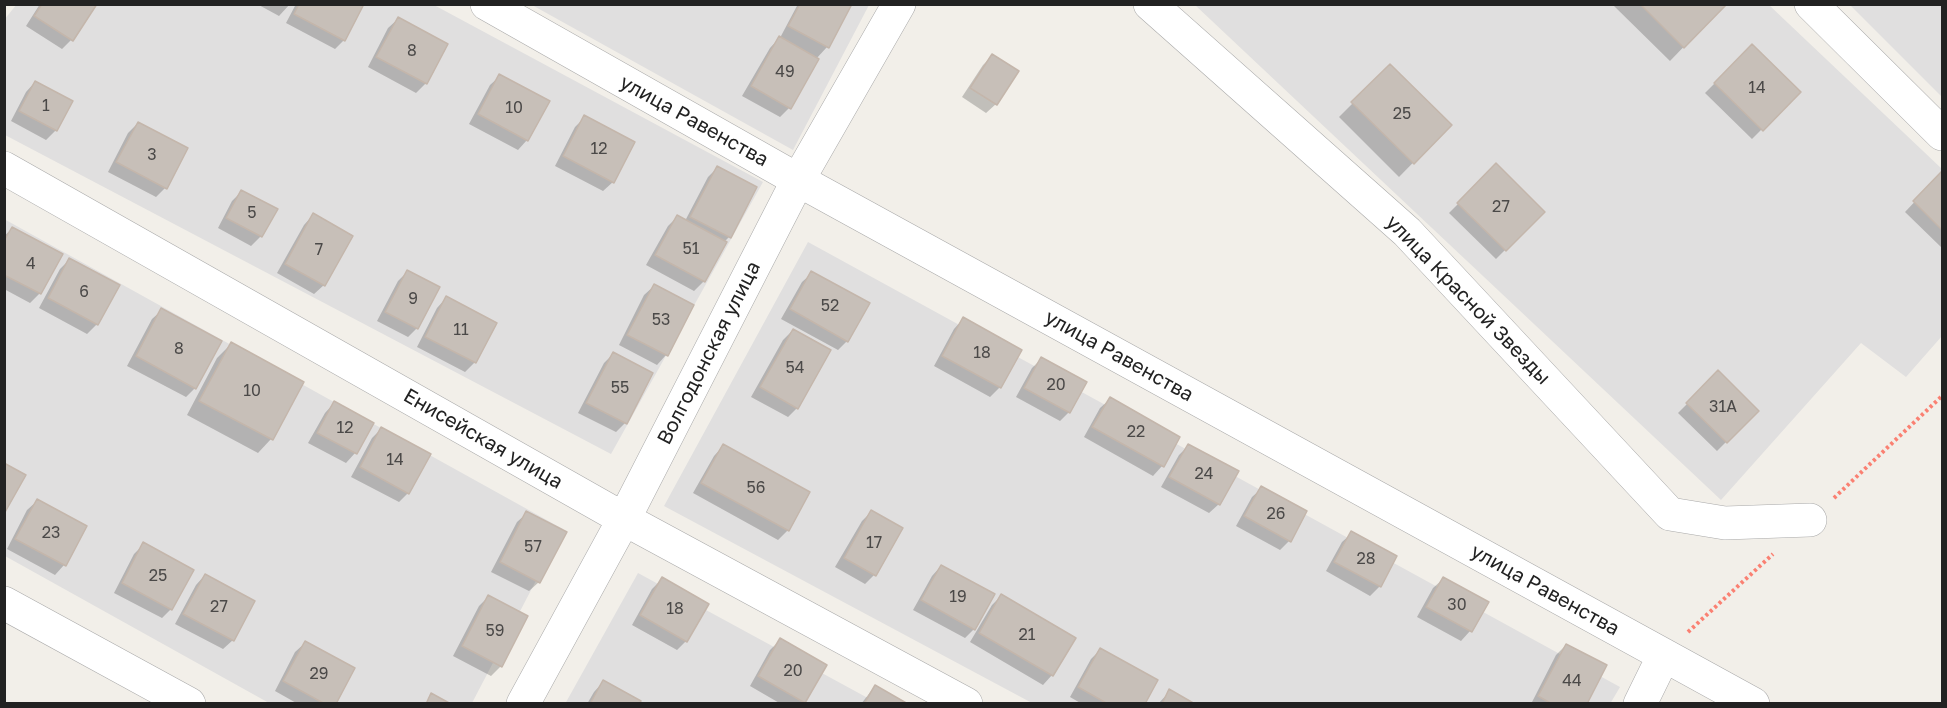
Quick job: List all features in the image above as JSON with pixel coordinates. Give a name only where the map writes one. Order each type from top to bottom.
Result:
[{"type":"street","name":"улица Равенства","points":[[488,4],[798,180],[1753,704]]},
{"type":"street","name":"Волгодонская улица","points":[[523,704],[624,519],[798,180],[899,4]]},
{"type":"street","name":"улица Красной Звезды","points":[[1150,4],[1407,232],[1670,513],[1725,523],[1810,520]]},
{"type":"street","points":[[1811,4],[1942,134]]},
{"type":"street","name":"Енисейская улица","points":[[4,168],[624,519],[966,704]]},
{"type":"street","points":[[4,603],[180,701]]},
{"type":"street","points":[[1640,704],[1664,655]]},
{"type":"shaded area","points":[[17,4],[434,5],[763,182],[611,454],[5,135],[4,20]]},
{"type":"shaded area","points":[[532,5],[869,5],[793,150]]},
{"type":"shaded area","points":[[1195,5],[1769,5],[1942,169],[1942,336],[1906,377],[1861,343],[1721,500]]},
{"type":"shaded area","points":[[1850,5],[1942,5],[1942,97]]},
{"type":"shaded area","points":[[4,219],[563,529],[472,703],[269,703],[5,556]]},
{"type":"shaded area","points":[[808,242],[1620,687],[1610,704],[1032,703],[664,506]]},
{"type":"shaded area","points":[[638,573],[877,703],[565,704]]},
{"type":"building","points":[[42,4],[97,4],[73,41],[34,16]]},
{"type":"building","points":[[299,4],[364,4],[345,41],[294,14]]},
{"type":"building","points":[[800,4],[852,4],[829,48],[788,26]]},
{"type":"building","points":[[1640,4],[1727,4],[1684,48]]},
{"type":"building","points":[[398,17],[448,44],[427,84],[376,57]]},
{"type":"building","points":[[779,36],[819,59],[791,109],[751,86]]},
{"type":"building","points":[[1752,44],[1801,92],[1763,131],[1714,83]]},
{"type":"building","points":[[992,54],[1019,71],[997,105],[970,88]]},
{"type":"building","points":[[1390,64],[1452,125],[1414,164],[1351,102]]},
{"type":"building","points":[[499,74],[550,101],[528,141],[478,114]]},
{"type":"building","points":[[35,81],[73,101],[57,131],[19,111]]},
{"type":"building","points":[[584,115],[635,142],[614,183],[563,156]]},
{"type":"building","points":[[138,122],[188,148],[167,189],[116,162]]},
{"type":"building","points":[[1496,163],[1545,212],[1506,251],[1457,203]]},
{"type":"building","points":[[717,166],[757,187],[731,238],[690,217]]},
{"type":"building","points":[[1942,171],[1942,230],[1913,201]]},
{"type":"building","points":[[241,190],[278,209],[262,237],[226,218]]},
{"type":"building","points":[[313,213],[353,236],[325,286],[285,264]]},
{"type":"building","points":[[677,215],[727,242],[705,282],[655,255]]},
{"type":"building","points":[[12,227],[63,254],[41,294],[4,275],[4,241]]},
{"type":"building","points":[[69,258],[120,285],[98,325],[48,298]]},
{"type":"building","points":[[407,270],[440,287],[418,329],[385,312]]},
{"type":"building","points":[[811,271],[870,303],[848,342],[790,309]]},
{"type":"building","points":[[654,284],[694,305],[668,356],[627,335]]},
{"type":"building","points":[[446,296],[497,323],[476,363],[425,337]]},
{"type":"building","points":[[161,308],[222,341],[196,389],[136,356]]},
{"type":"building","points":[[963,317],[1022,350],[1001,388],[942,356]]},
{"type":"building","points":[[793,329],[831,350],[798,409],[760,387]]},
{"type":"building","points":[[231,342],[304,382],[273,440],[199,401]]},
{"type":"building","points":[[613,352],[653,373],[627,424],[586,403]]},
{"type":"building","points":[[1041,357],[1087,382],[1070,413],[1024,388]]},
{"type":"building","points":[[1718,370],[1759,411],[1727,443],[1686,403]]},
{"type":"building","points":[[1110,397],[1180,437],[1164,467],[1092,427]]},
{"type":"building","points":[[334,401],[374,423],[357,454],[317,433]]},
{"type":"building","points":[[381,427],[431,454],[409,494],[360,467]]},
{"type":"building","points":[[723,444],[810,492],[789,531],[701,483]]},
{"type":"building","points":[[1188,444],[1239,471],[1220,505],[1169,477]]},
{"type":"building","points":[[4,463],[26,475],[4,514]]},
{"type":"building","points":[[1261,486],[1307,511],[1291,542],[1244,516]]},
{"type":"building","points":[[37,499],[87,526],[66,566],[15,539]]},
{"type":"building","points":[[871,510],[903,528],[876,576],[844,558]]},
{"type":"building","points":[[526,511],[567,532],[540,583],[500,562]]},
{"type":"building","points":[[1351,531],[1397,556],[1381,587],[1334,562]]},
{"type":"building","points":[[143,542],[194,570],[172,610],[122,583]]},
{"type":"building","points":[[941,565],[995,594],[975,630],[921,600]]},
{"type":"building","points":[[205,574],[255,601],[234,641],[183,614]]},
{"type":"building","points":[[662,577],[709,604],[687,642],[640,615]]},
{"type":"building","points":[[1443,577],[1489,602],[1472,632],[1426,607]]},
{"type":"building","points":[[1001,594],[1076,638],[1053,676],[979,633]]},
{"type":"building","points":[[488,595],[528,616],[502,667],[462,646]]},
{"type":"building","points":[[780,638],[827,665],[805,703],[758,676]]},
{"type":"building","points":[[305,641],[355,668],[336,704],[325,704],[283,681]]},
{"type":"building","points":[[1566,644],[1607,665],[1587,704],[1552,704],[1538,696]]},
{"type":"building","points":[[1100,648],[1158,680],[1145,704],[1108,704],[1078,687]]},
{"type":"building","points":[[603,680],[641,701],[639,704],[590,704]]},
{"type":"building","points":[[875,685],[908,704],[864,704]]},
{"type":"building","points":[[1169,689],[1195,704],[1162,704]]},
{"type":"building","points":[[431,693],[451,704],[426,704]]}]
